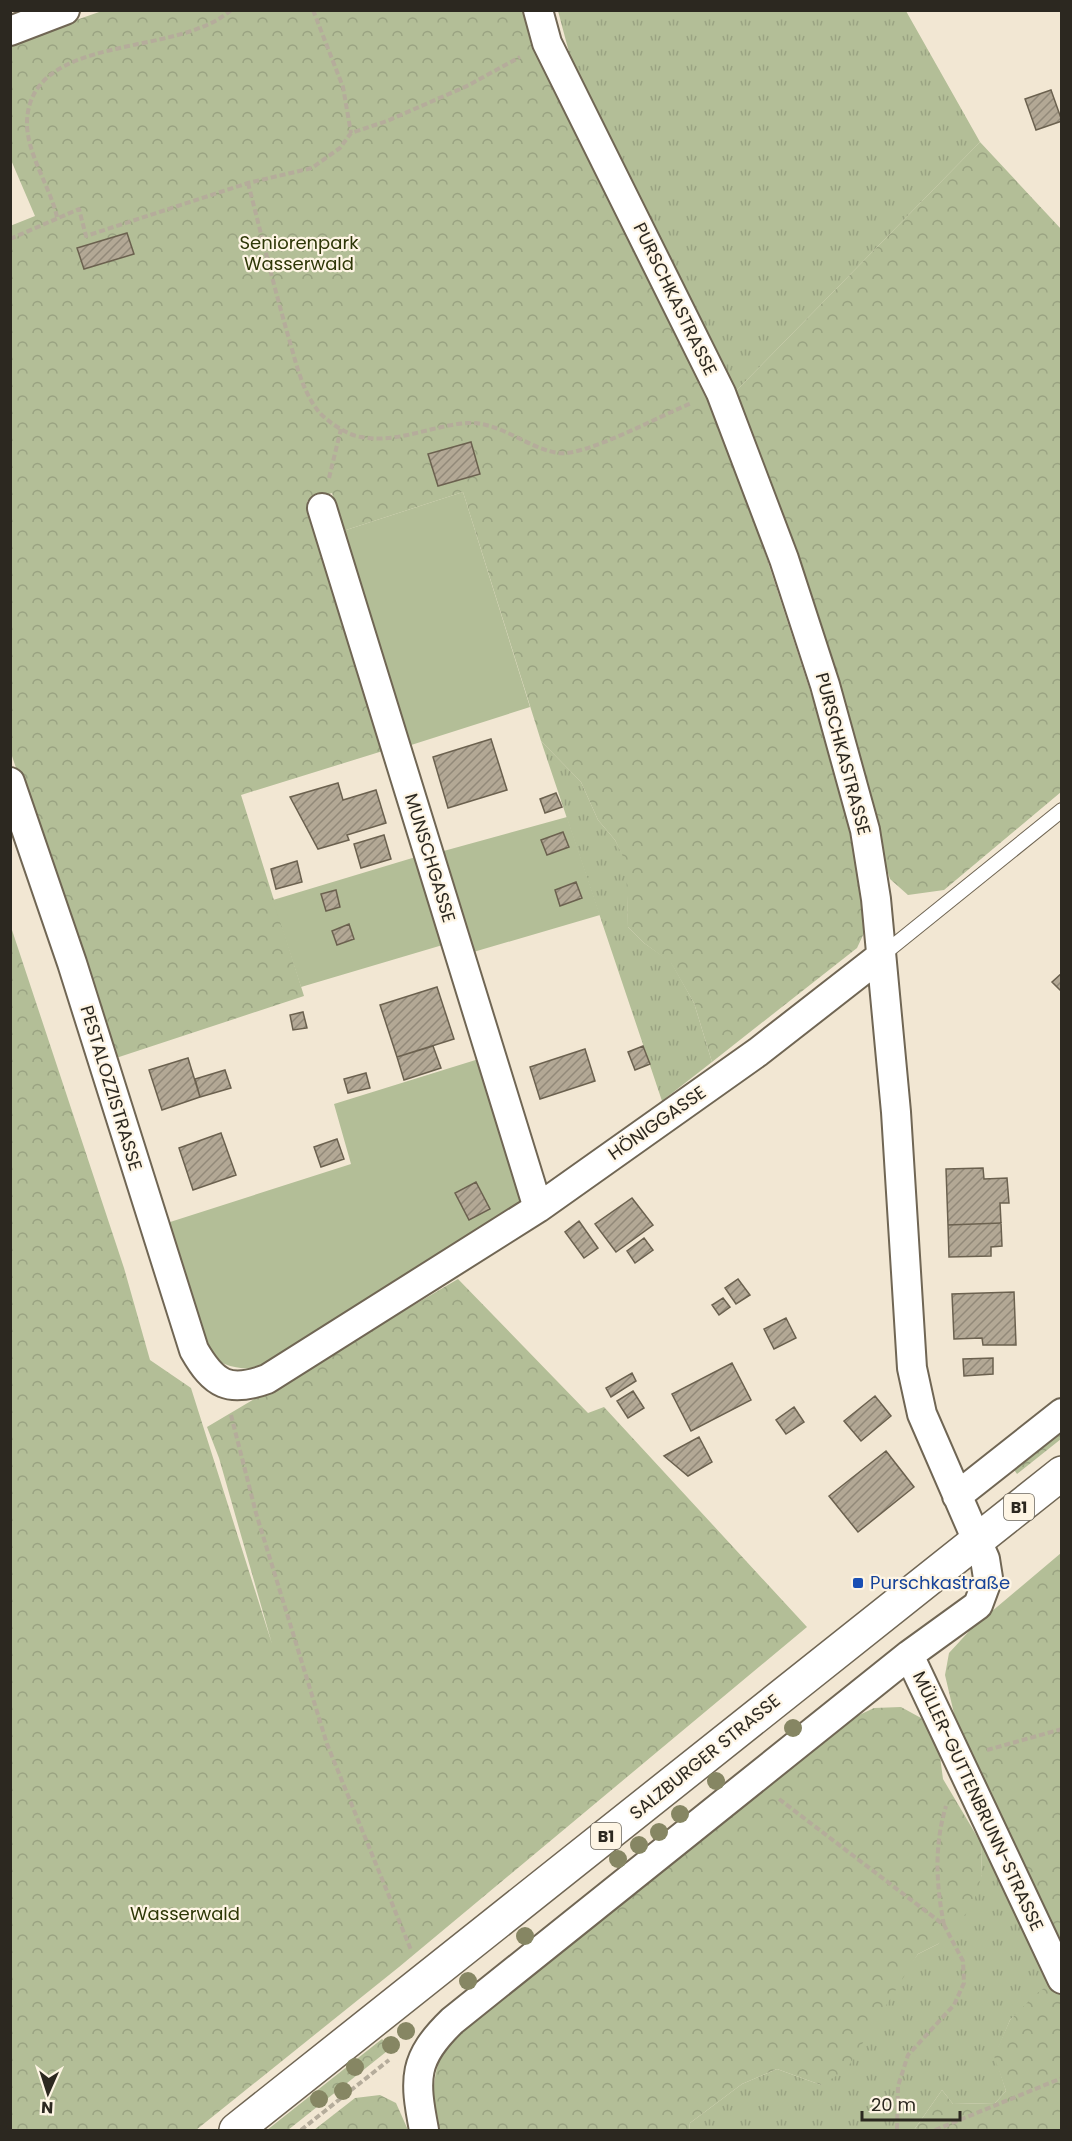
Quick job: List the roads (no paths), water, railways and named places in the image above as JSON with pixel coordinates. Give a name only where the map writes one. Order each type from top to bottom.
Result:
[{"type":"main road","name":"SALZBURGER STRASSE","points":[[236,2130],[1062,1473]]},
{"type":"street","points":[[10,31],[65,10]]},
{"type":"street","name":"PURSCHKASTRASSE","points":[[538,10],[547,43],[721,393],[784,559],[825,685],[865,830],[876,899],[896,1112],[912,1368],[922,1414],[985,1559],[988,1578],[978,1605],[909,1655]]},
{"type":"street","name":"MUNSCHGASSE","points":[[322,508],[538,1208]]},
{"type":"street","name":"PESTALOZZISTRASSE","points":[[10,782],[72,963],[194,1350],[205,1370],[224,1385]]},
{"type":"street","name":"HÖNIGGASSE","points":[[224,1385],[248,1386],[267,1379],[538,1208],[758,1052],[881,956]]},
{"type":"street","points":[[957,1497],[1062,1413]]},
{"type":"street","points":[[424,2130],[418,2088],[420,2062],[430,2042],[452,2021],[909,1655]]},
{"type":"street","name":"MÜLLER-GUTTENBRUNN-STRASSE","points":[[909,1655],[1062,1979]]},
{"type":"lane","name":"HÖNIGGASSE","points":[[881,956],[1062,810]]},
{"type":"place","name":"Purschkastraße","points":[[858,1583]]},
{"type":"park label","name":"Seniorenpark Wasserwald","points":[[299,253]]},
{"type":"park label","name":"Wasserwald","points":[[185,1914]]}]
